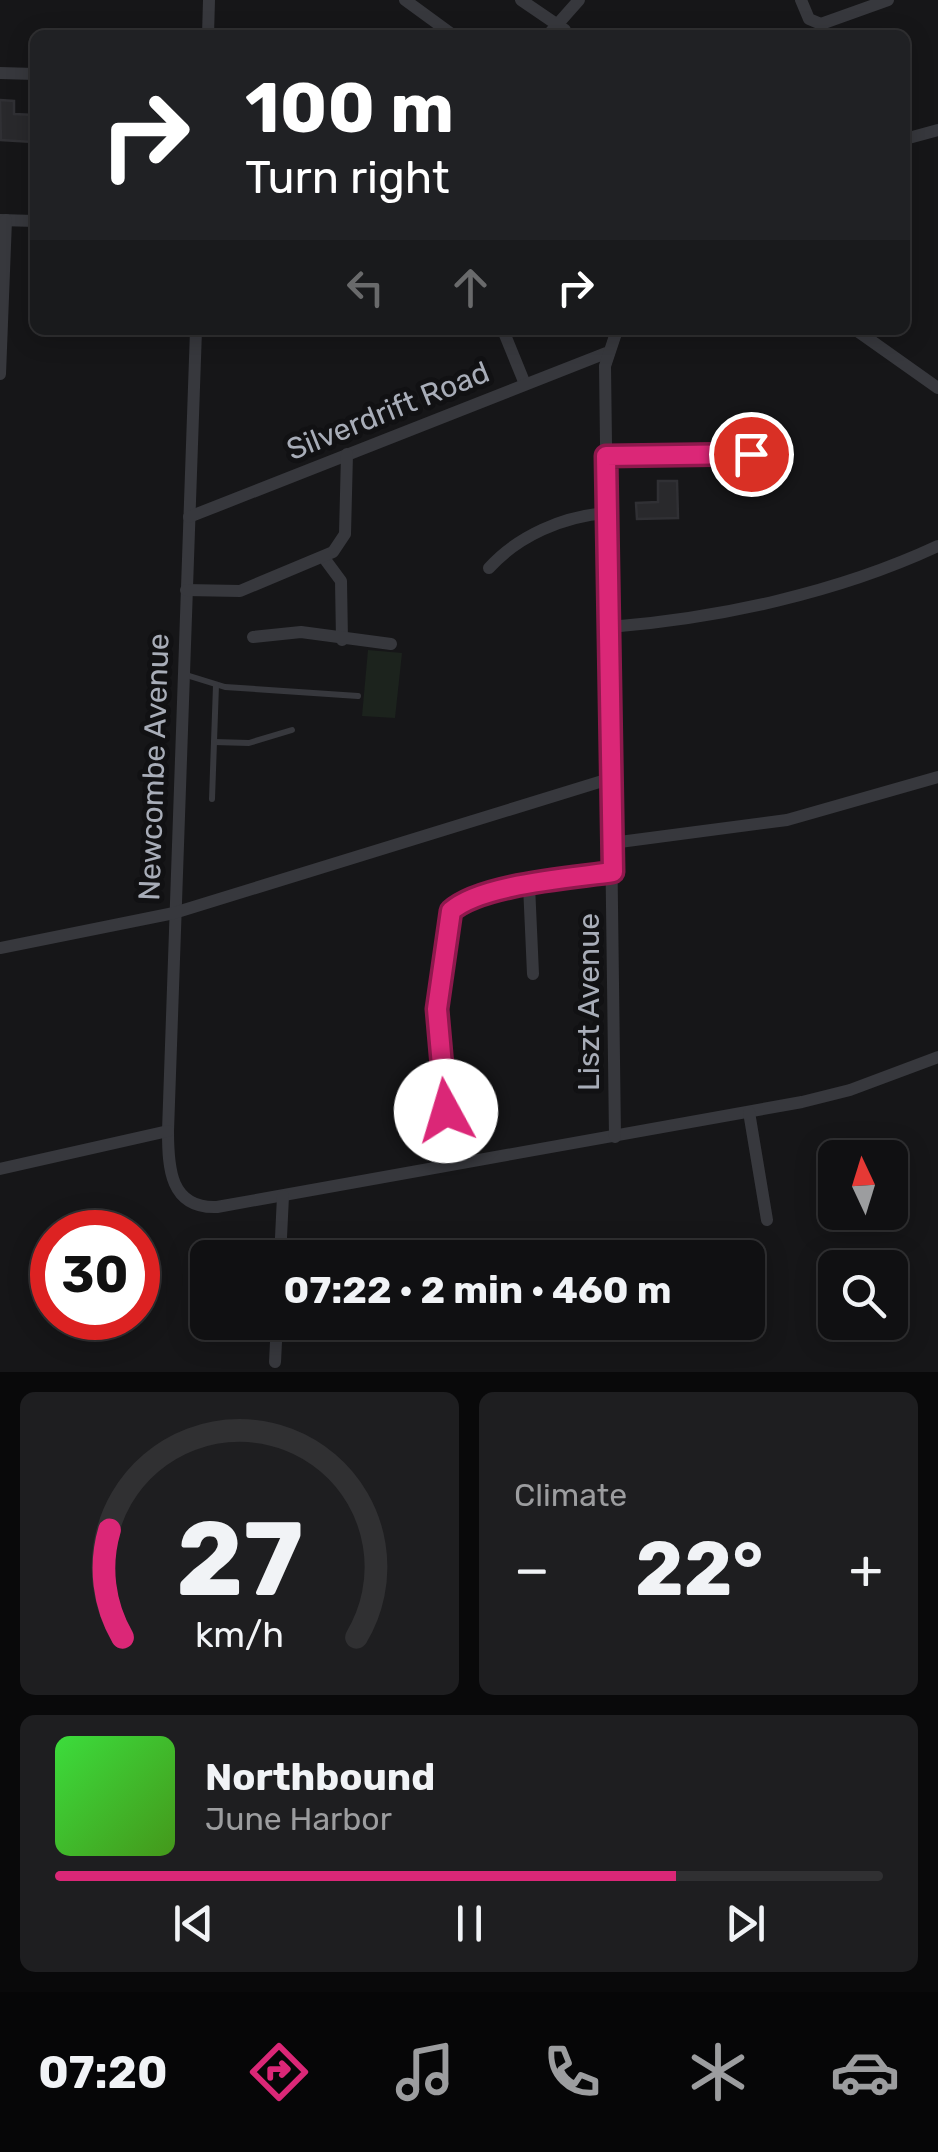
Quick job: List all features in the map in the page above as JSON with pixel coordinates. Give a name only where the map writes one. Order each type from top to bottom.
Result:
[{"type":"street","points":[[208,30],[210,0]]},
{"type":"street","points":[[405,0],[446,30]]},
{"type":"street","points":[[520,0],[560,29],[578,0]]},
{"type":"street","points":[[800,0],[809,19],[821,24],[888,0]]},
{"type":"street","points":[[0,74],[30,74]]},
{"type":"street","points":[[910,138],[938,130]]},
{"type":"street","points":[[0,374],[3,220],[30,221]]},
{"type":"street","name":"Newcombe Avenue","points":[[196,335],[174,912],[168,1131],[171,1180],[187,1200],[202,1208],[283,1196]]},
{"type":"street","points":[[505,335],[526,384]]},
{"type":"street","name":"Liszt Avenue","points":[[615,335],[606,353],[606,456],[615,1136]]},
{"type":"street","points":[[863,335],[938,388]]},
{"type":"street","name":"Silverdrift Road","points":[[189,517],[606,353]]},
{"type":"street","points":[[186,590],[240,591],[324,558],[343,542],[347,454]]},
{"type":"street","points":[[606,456],[751,454]]},
{"type":"street","points":[[488,568],[518,540],[580,516],[607,513]]},
{"type":"street","points":[[610,627],[686,620],[780,598],[872,572],[938,546]]},
{"type":"street","points":[[324,558],[341,581],[342,640]]},
{"type":"street","points":[[253,637],[302,632],[391,644]]},
{"type":"street","points":[[612,843],[787,820],[938,777]]},
{"type":"street","points":[[0,948],[174,912],[610,779]]},
{"type":"street","points":[[446,1111],[437,1009],[450,914],[461,904],[530,885],[613,872]]},
{"type":"street","points":[[530,885],[534,974]]},
{"type":"street","points":[[281,1240],[283,1196],[750,1112],[850,1090],[938,1057]]},
{"type":"street","points":[[750,1112],[767,1220]]},
{"type":"street","points":[[0,1169],[168,1131]]},
{"type":"street","points":[[275,1362],[276,1340]]},
{"type":"lane","points":[[183,674],[216,685],[358,696]]},
{"type":"lane","points":[[212,798],[216,685]]},
{"type":"lane","points":[[214,742],[249,742],[292,730]]},
{"type":"shaded area","points":[[368,650],[402,653],[395,718],[362,716]]},
{"type":"building","points":[[0,100],[14,101],[14,114],[30,115],[30,142],[1,140]]},
{"type":"building","points":[[658,481],[677,481],[678,518],[637,519],[636,503],[658,502]]},
{"type":"route","points":[[446,1111],[437,1009],[451,911],[488,895],[613,872],[606,456],[751,454]]}]
